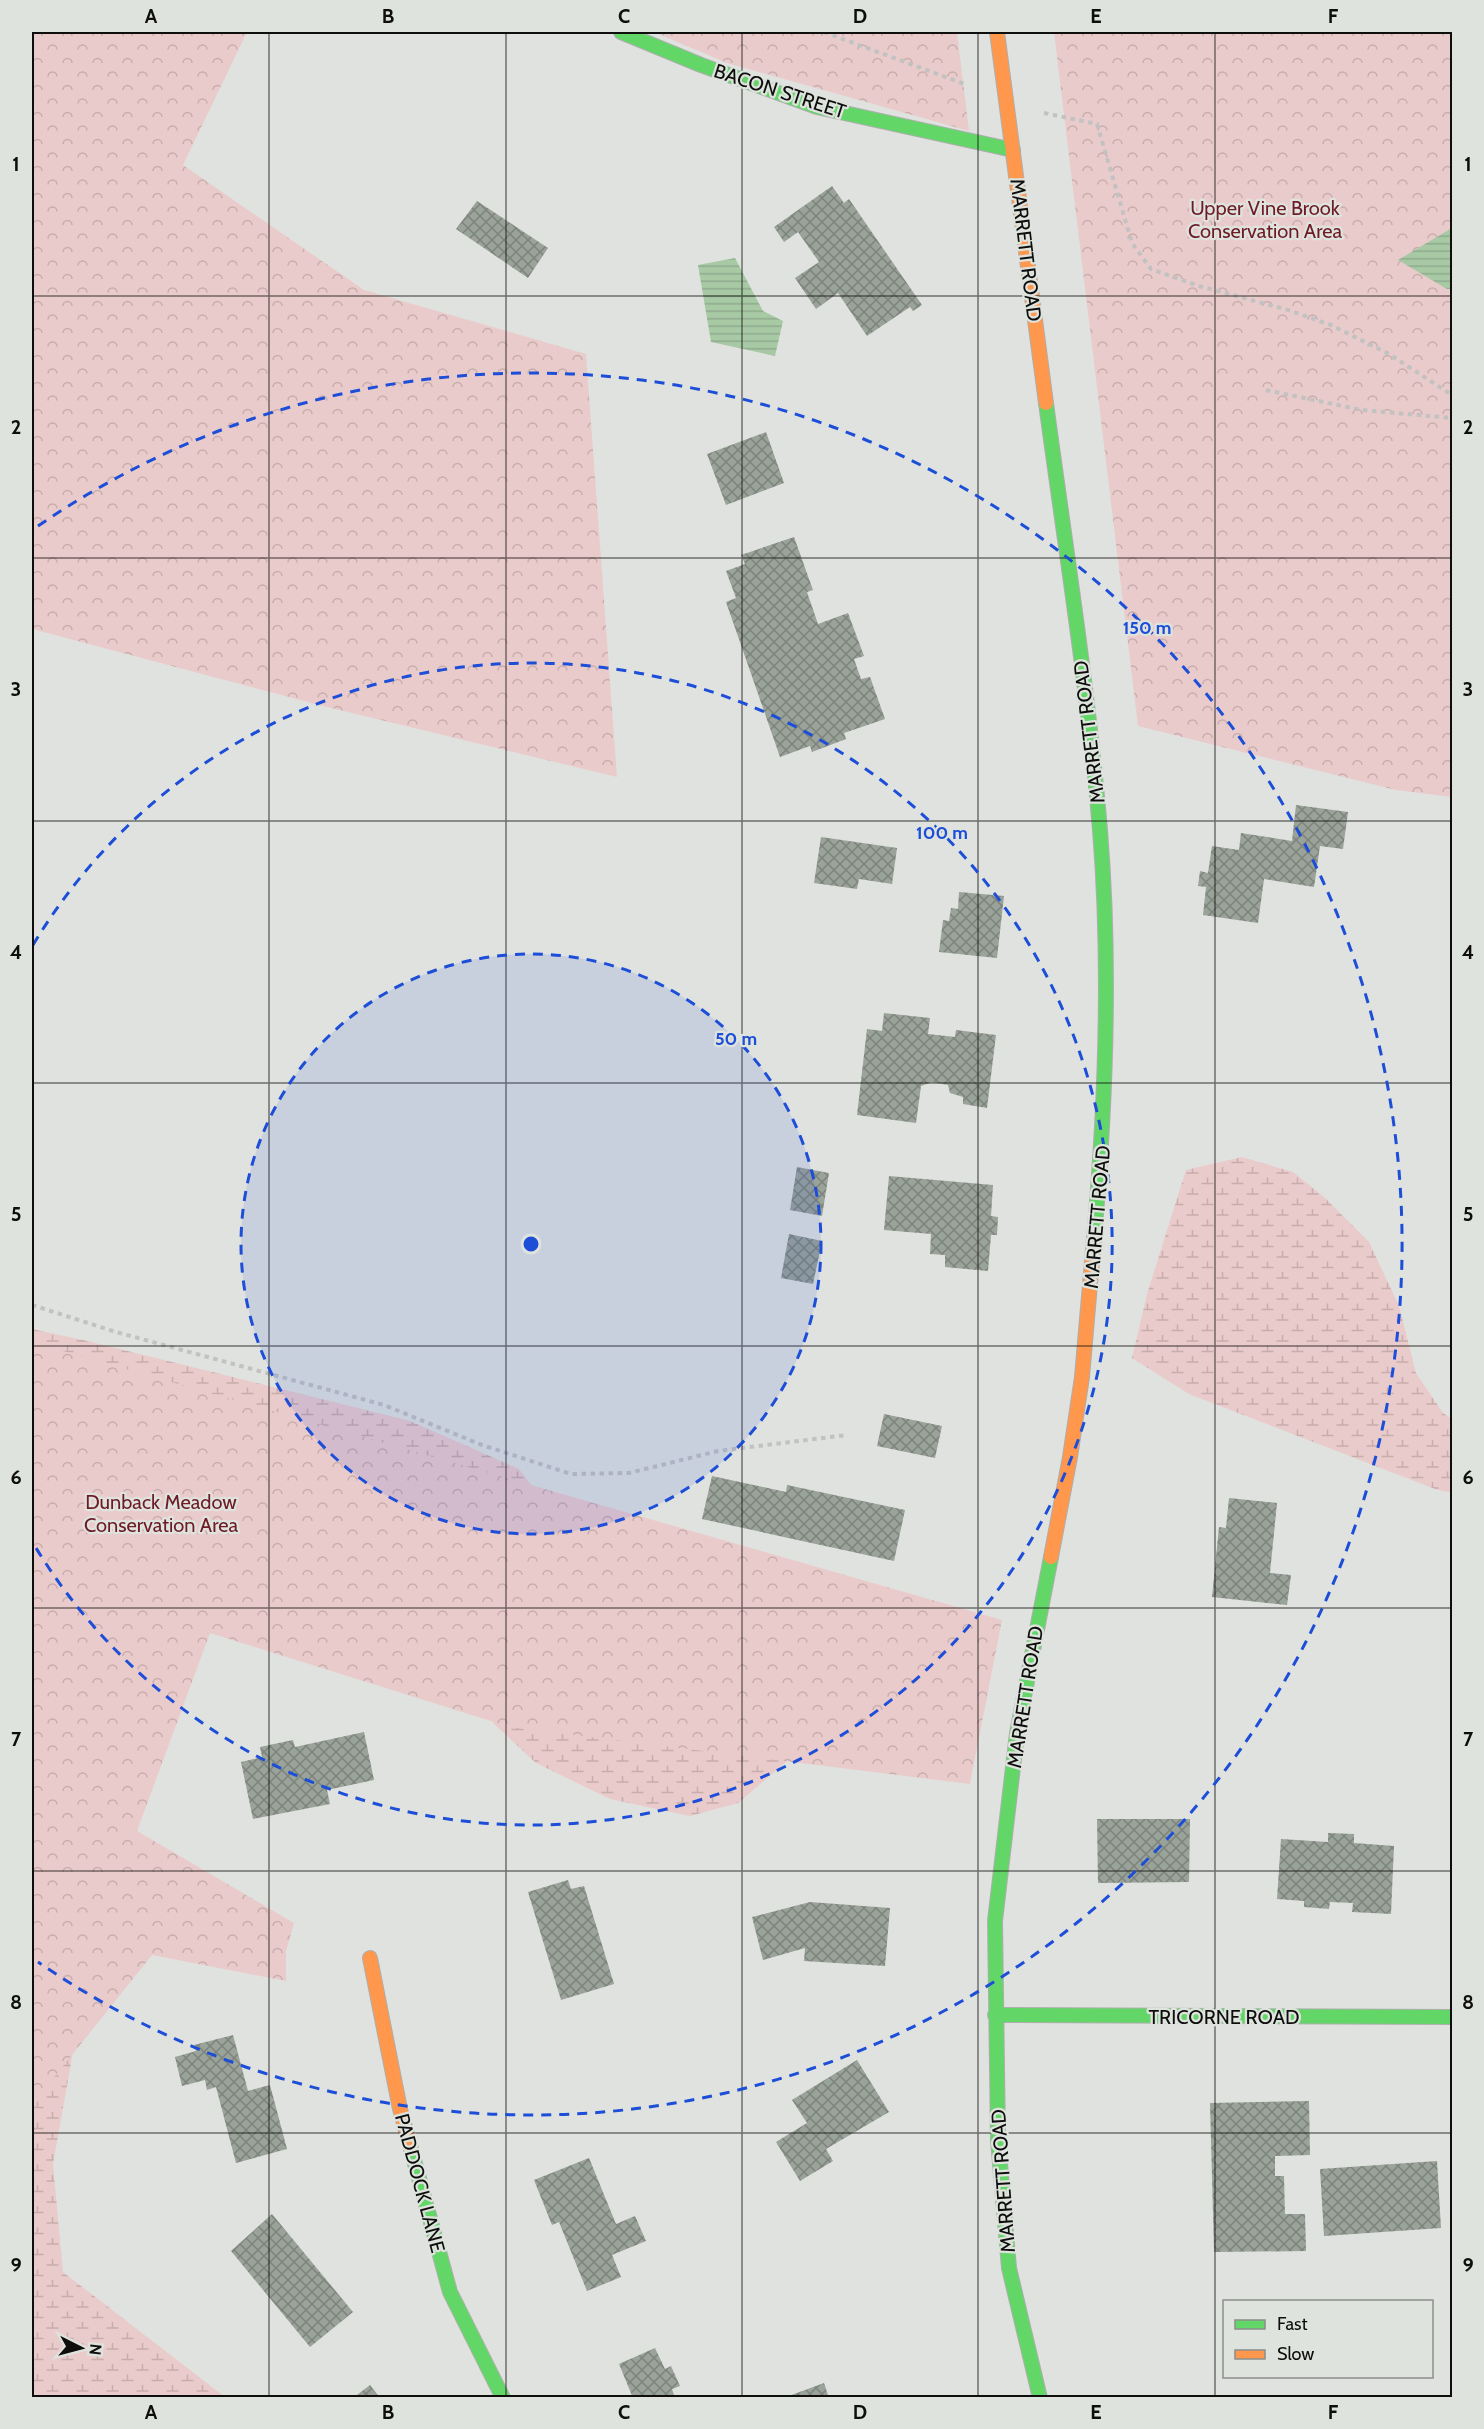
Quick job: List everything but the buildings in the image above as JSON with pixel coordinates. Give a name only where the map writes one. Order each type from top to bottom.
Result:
[{"type":"main road","name":"BACON STREET","points":[[621,32],[700,65],[817,107],[1013,150]]},
{"type":"main road","name":"MARRETT ROAD","points":[[997,32],[1091,742],[1100,832],[1104,921],[1106,1057],[1103,1139],[1082,1377],[1070,1457],[1017,1732],[995,1921],[994,2015],[998,2140],[1009,2268],[1040,2397]]},
{"type":"main road","name":"PADDOCK LANE","points":[[370,1958],[400,2109],[450,2292],[503,2397]]},
{"type":"main road","name":"TRICORNE ROAD","points":[[994,2015],[1452,2017]]},
{"type":"path","points":[[824,32],[968,86]]},
{"type":"path","points":[[1008,116],[1048,112],[1097,124],[1131,243],[1151,269],[1199,286],[1288,309],[1331,325],[1389,354],[1452,395]]},
{"type":"path","points":[[1266,390],[1362,410],[1452,418]]},
{"type":"path","points":[[32,1305],[116,1332],[384,1405],[482,1445],[571,1474],[629,1473],[718,1451],[847,1436]]},
{"type":"green space","points":[[32,32],[247,32],[183,165],[364,290],[586,354],[617,777],[319,705],[32,629]]},
{"type":"green space","points":[[654,32],[957,32],[969,131],[727,63]]},
{"type":"green space","name":"Upper Vine Brook Conservation Area","points":[[1054,32],[1452,32],[1452,797],[1396,790],[1138,726]]},
{"type":"green space","points":[[1242,1157],[1293,1172],[1324,1197],[1369,1242],[1399,1306],[1416,1373],[1443,1413],[1452,1419],[1452,1493],[1435,1489],[1189,1394],[1132,1358],[1147,1294],[1186,1170]]},
{"type":"green space","points":[[32,1329],[410,1421],[519,1469],[584,1554],[819,1726],[786,1762],[738,1803],[690,1816],[610,1799],[536,1763],[493,1723],[483,1654],[32,1577]]},
{"type":"green space","name":"Dunback Meadow Conservation Area","points":[[32,1342],[1002,1620],[970,1784],[510,1727],[210,1633],[137,1831],[294,1923],[286,1951],[286,1981],[152,1955],[32,2105]]},
{"type":"green space","points":[[32,1885],[73,2052],[53,2164],[63,2272],[225,2397],[32,2397]]},
{"type":"shaded area","points":[[1452,228],[1452,289],[1447,289],[1398,260]]},
{"type":"shaded area","points":[[735,258],[763,311],[783,321],[775,356],[711,342],[698,265]]},
{"type":"traffic: fast","points":[[621,32],[701,65],[817,107],[1013,150]]},
{"type":"traffic: fast","points":[[1046,403],[1089,723],[1103,881],[1106,1034],[1102,1136],[1094,1238]]},
{"type":"traffic: fast","points":[[1040,2398],[1009,2268],[998,2140],[995,1921],[1017,1733],[1051,1557]]},
{"type":"traffic: fast","points":[[995,2015],[1452,2017]]},
{"type":"traffic: fast","points":[[411,2149],[450,2292],[503,2398]]},
{"type":"traffic: slow","points":[[997,32],[1046,403]]},
{"type":"traffic: slow","points":[[1051,1557],[1082,1377],[1094,1238]]},
{"type":"traffic: slow","points":[[370,1958],[400,2109],[411,2149]]}]
